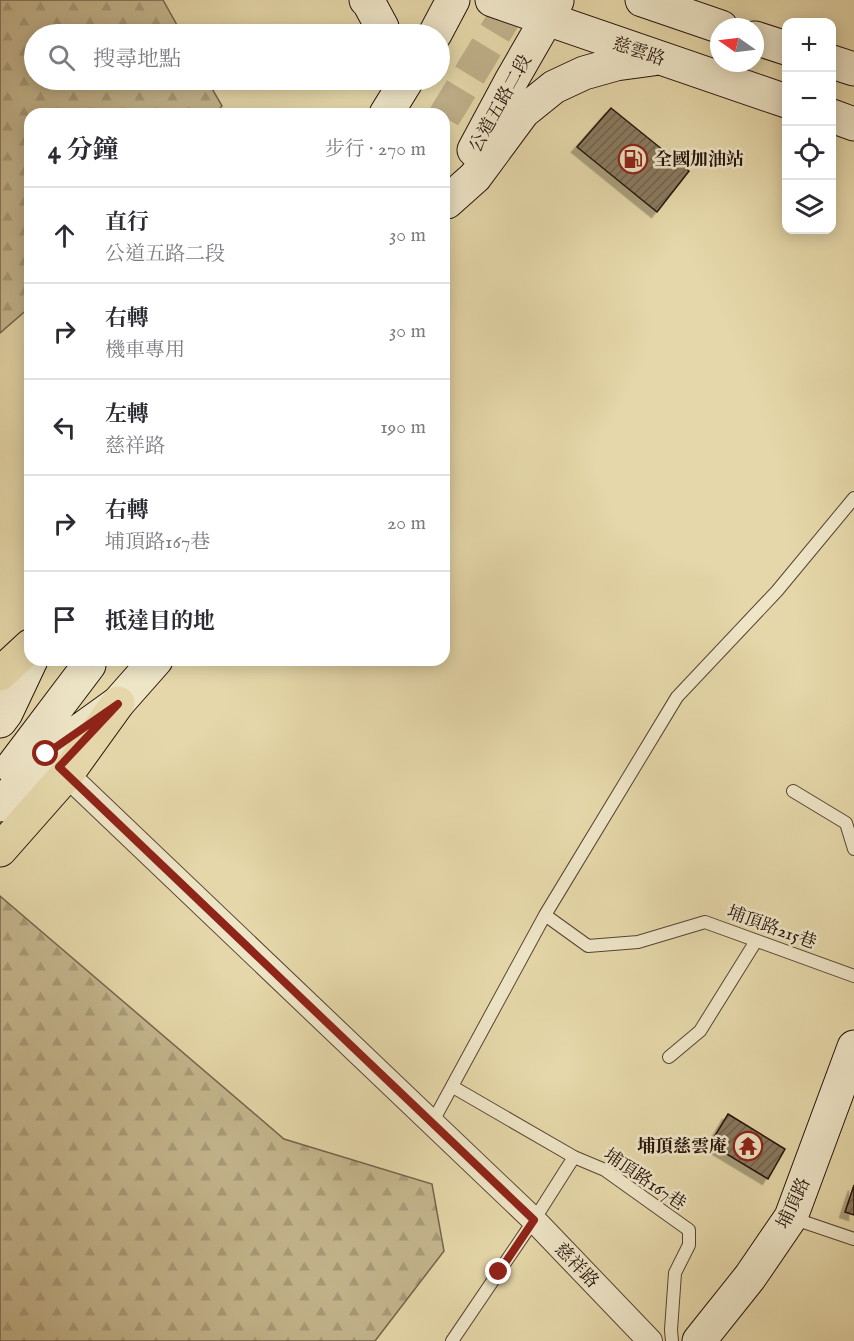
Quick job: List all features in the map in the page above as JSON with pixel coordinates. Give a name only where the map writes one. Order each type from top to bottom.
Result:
[{"type":"highway","points":[[0,674],[24,654]]},
{"type":"highway","points":[[0,850],[118,704]]},
{"type":"street","points":[[366,0],[380,24]]},
{"type":"street","points":[[440,24],[453,0]]},
{"type":"street","name":"慈雲路","points":[[492,0],[552,10],[662,58],[782,100]]},
{"type":"street","points":[[642,0],[710,23]]},
{"type":"street","name":"公道五路二段","points":[[450,197],[511,81],[552,10]]},
{"type":"street","points":[[764,41],[782,47]]},
{"type":"street","points":[[450,201],[475,177],[523,112],[554,87],[584,73],[616,64],[662,58]]},
{"type":"street","points":[[836,64],[854,69]]},
{"type":"street","points":[[381,108],[385,90]]},
{"type":"street","points":[[390,108],[401,90]]},
{"type":"street","points":[[836,118],[854,124]]},
{"type":"street","points":[[0,721],[28,666]]},
{"type":"street","points":[[0,783],[88,666]]},
{"type":"street","points":[[0,752],[88,666]]},
{"type":"street","points":[[0,805],[46,754],[118,704],[151,666]]},
{"type":"street","name":"慈祥路","points":[[63,771],[534,1220],[650,1341]]},
{"type":"street","name":"埔頂路","points":[[699,1341],[750,1277],[791,1217],[854,1047]]},
{"type":"lane","points":[[432,1123],[544,915],[677,697],[777,591],[854,498]]},
{"type":"lane","points":[[0,689],[24,657]]},
{"type":"lane","points":[[0,833],[63,771]]},
{"type":"lane","points":[[793,791],[846,823],[854,849]]},
{"type":"lane","name":"埔頂路215巷","points":[[544,915],[588,946],[638,942],[705,922],[854,976]]},
{"type":"lane","points":[[669,1057],[700,1031],[756,941]]},
{"type":"lane","name":"埔頂路167巷","points":[[453,1087],[574,1156],[605,1170],[688,1230],[689,1245],[675,1272],[670,1330],[672,1341]]},
{"type":"lane","name":"埔頂路167巷","points":[[452,1341],[534,1220],[574,1156]]},
{"type":"lane","points":[[791,1217],[854,1239]]},
{"type":"green space","points":[[0,0],[163,0],[176,24],[24,24],[24,90],[213,90],[222,106],[220,108],[24,108],[24,312],[0,333]]},
{"type":"green space","points":[[0,896],[284,1139],[432,1184],[444,1251],[375,1341],[0,1341]]},
{"type":"building","name":"全國加油站","points":[[611,108],[689,171],[657,212],[577,147]]},
{"type":"building","name":"埔頂慈雲庵","points":[[728,1114],[785,1149],[768,1179],[710,1144]]},
{"type":"building","points":[[854,1185],[854,1215],[845,1212]]},
{"type":"tunnel","points":[[449,108],[515,0]]},
{"type":"place","name":"全國加油站","points":[[633,159]]},
{"type":"place","name":"埔頂慈雲庵","points":[[748,1146]]},
{"type":"route","points":[[46,754],[118,704],[59,767],[534,1220],[499,1272]]}]
